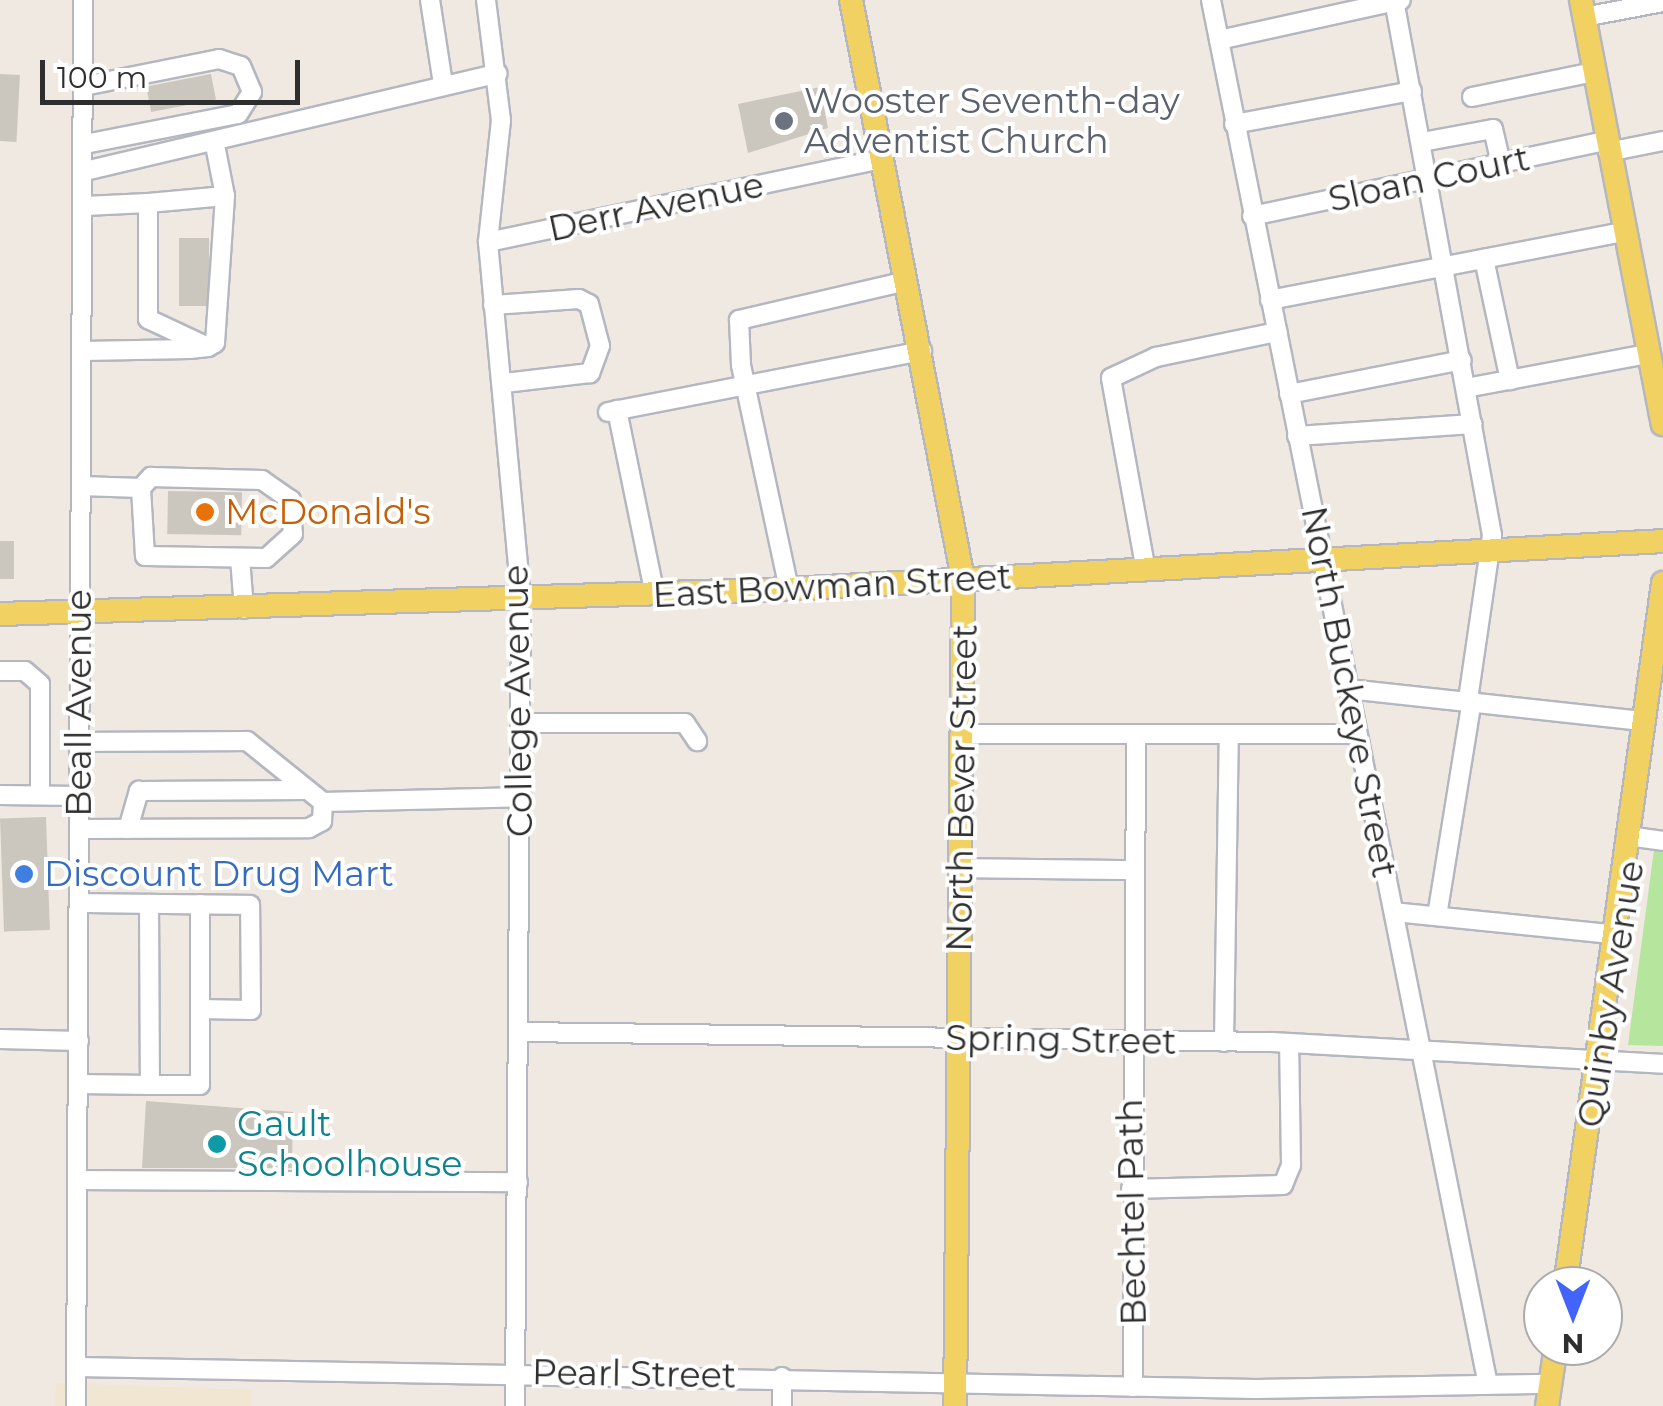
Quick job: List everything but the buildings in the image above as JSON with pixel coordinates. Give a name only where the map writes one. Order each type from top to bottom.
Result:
[{"type":"main road","name":"North Bever Street","points":[[851,0],[922,350],[963,579],[955,1406]]},
{"type":"main road","points":[[1582,8],[1622,232],[1652,338],[1663,424]]},
{"type":"main road","name":"East Bowman Street","points":[[0,614],[655,595],[1146,571],[1324,572],[1663,541]]},
{"type":"main road","name":"Quinby Avenue","points":[[1568,1266],[1634,836],[1642,722],[1663,583]]},
{"type":"main road","points":[[1548,1395],[1553,1366]]},
{"type":"street","name":"Beall Avenue","points":[[76,1406],[85,206],[83,0]]},
{"type":"street","points":[[430,0],[443,84]]},
{"type":"street","name":"College Avenue","points":[[486,0],[498,74],[488,242],[505,383],[521,600],[515,1406]]},
{"type":"street","name":"North Buckeye Street","points":[[1211,0],[1488,1385]]},
{"type":"street","points":[[1219,40],[1396,0],[1473,424],[1491,554],[1438,916]]},
{"type":"street","points":[[1582,8],[1663,2]]},
{"type":"street","points":[[84,86],[219,59],[241,66],[252,92],[238,114],[85,144]]},
{"type":"street","points":[[1472,97],[1594,72]]},
{"type":"street","points":[[85,171],[215,145],[332,106],[498,74]]},
{"type":"street","points":[[1234,124],[1412,92]]},
{"type":"street","points":[[1422,142],[1493,129],[1501,163]]},
{"type":"street","name":"Sloan Court","points":[[1252,216],[1501,163],[1663,141]]},
{"type":"street","points":[[83,350],[208,348],[220,334],[225,196],[215,145]]},
{"type":"street","name":"Derr Avenue","points":[[488,242],[882,159]]},
{"type":"street","points":[[85,206],[225,196]]},
{"type":"street","points":[[148,203],[148,319],[208,348]]},
{"type":"street","points":[[1270,300],[1622,232]]},
{"type":"street","points":[[1484,259],[1510,380]]},
{"type":"street","points":[[790,589],[746,382],[740,320],[907,281]]},
{"type":"street","points":[[493,306],[579,299],[589,304],[600,346],[590,373],[505,383]]},
{"type":"street","points":[[1146,571],[1111,378],[1156,357],[1277,332]]},
{"type":"street","points":[[1466,388],[1510,380],[1652,338]]},
{"type":"street","points":[[655,595],[613,411],[922,350]]},
{"type":"street","points":[[1289,394],[1462,360]]},
{"type":"street","points":[[1298,436],[1473,424]]},
{"type":"street","points":[[81,486],[141,488],[152,477],[249,476],[287,496],[291,538],[273,556],[145,556],[141,488]]},
{"type":"street","points":[[240,558],[244,609]]},
{"type":"street","points":[[0,671],[26,671],[40,684],[40,796]]},
{"type":"street","points":[[1348,689],[1642,722]]},
{"type":"street","points":[[522,723],[685,723],[697,742]]},
{"type":"street","points":[[961,734],[1356,734]]},
{"type":"street","points":[[1224,1042],[1230,736]]},
{"type":"street","name":"Bechtel Path","points":[[1129,1393],[1136,737]]},
{"type":"street","points":[[79,742],[247,742],[316,796],[322,822],[309,828],[79,829]]},
{"type":"street","points":[[128,829],[139,791],[522,797]]},
{"type":"street","points":[[0,795],[79,796]]},
{"type":"street","points":[[1634,836],[1663,841]]},
{"type":"street","points":[[960,868],[1133,870]]},
{"type":"street","points":[[79,903],[250,905],[252,1010],[200,1009]]},
{"type":"street","points":[[149,904],[150,1085]]},
{"type":"street","points":[[79,1084],[200,1085],[200,904]]},
{"type":"street","points":[[1394,912],[1620,935]]},
{"type":"street","name":"Spring Street","points":[[520,1032],[1289,1043],[1601,1064],[1663,1064]]},
{"type":"street","points":[[0,1038],[79,1041]]},
{"type":"street","points":[[1131,1190],[1283,1185],[1289,1043]]},
{"type":"street","points":[[79,1180],[518,1182]]},
{"type":"street","name":"Pearl Street","points":[[78,1366],[782,1377],[1255,1398],[1397,1386],[1488,1385],[1548,1395]]},
{"type":"street","points":[[782,1377],[782,1406]]},
{"type":"street","points":[[1394,1406],[1397,1386]]},
{"type":"shaded area","points":[[56,1383],[251,1390],[251,1406],[55,1406]]},
{"type":"green space","points":[[1654,850],[1663,851],[1663,1046],[1628,1045]]},
{"type":"place","name":"Wooster Seventh-day Adventist Church","points":[[784,121]]},
{"type":"place","name":"McDonald's","points":[[205,512]]},
{"type":"place","name":"Discount Drug Mart","points":[[24,874]]},
{"type":"place","name":"Gault Schoolhouse","points":[[217,1144]]}]
